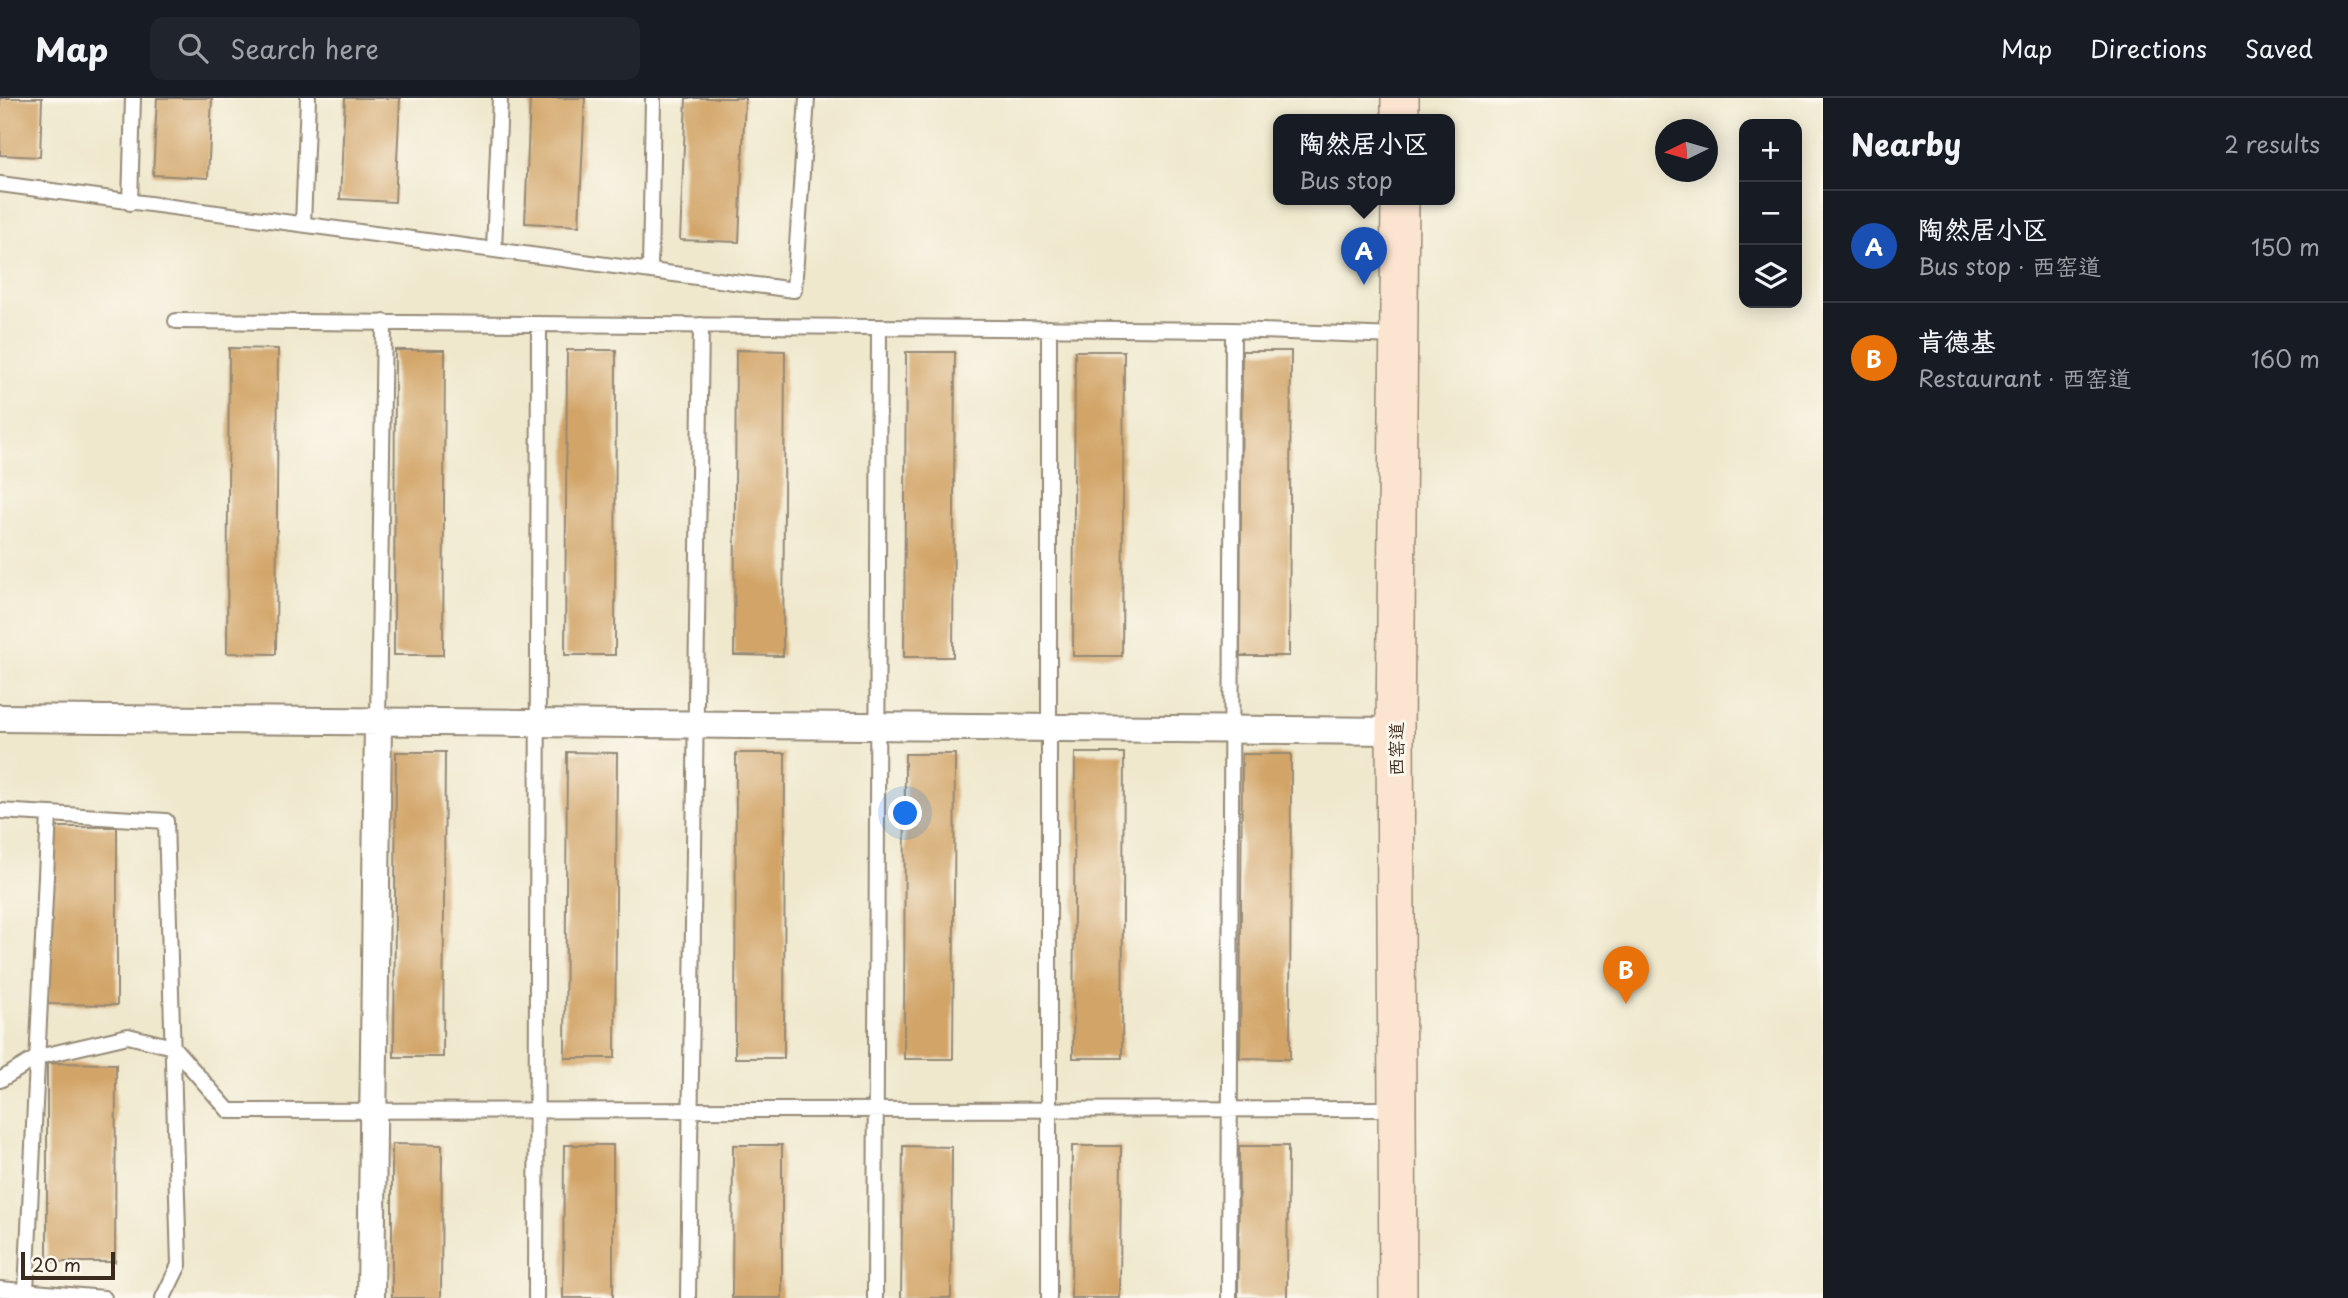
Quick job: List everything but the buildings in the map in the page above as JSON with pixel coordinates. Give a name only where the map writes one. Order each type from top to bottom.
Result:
[{"type":"street","name":"西窑道","points":[[1398,1298],[1395,731],[1399,205]]},
{"type":"street","points":[[0,718],[1395,731]]},
{"type":"street","points":[[371,1298],[378,721]]},
{"type":"lane","points":[[130,203],[133,98]]},
{"type":"lane","points":[[303,224],[308,98]]},
{"type":"lane","points":[[494,250],[500,98]]},
{"type":"lane","points":[[650,271],[653,98]]},
{"type":"lane","points":[[0,184],[794,290],[807,98]]},
{"type":"lane","points":[[176,321],[1233,330],[1398,336]]},
{"type":"lane","points":[[378,721],[384,322]]},
{"type":"lane","points":[[536,1298],[539,324]]},
{"type":"lane","points":[[688,1298],[701,325]]},
{"type":"lane","points":[[875,1298],[879,327]]},
{"type":"lane","points":[[1049,328],[1049,1298]]},
{"type":"lane","points":[[1229,1298],[1233,330]]},
{"type":"lane","points":[[0,811],[166,821],[179,1265],[163,1298]]},
{"type":"lane","points":[[26,1291],[49,814]]},
{"type":"lane","points":[[0,1080],[38,1056],[128,1036],[173,1047],[229,1111],[1397,1109]]},
{"type":"lane","points":[[0,1289],[104,1298]]},
{"type":"place","name":"陶然居小区","points":[[1364,285]]},
{"type":"place","name":"肯德基","points":[[1626,1004]]}]
